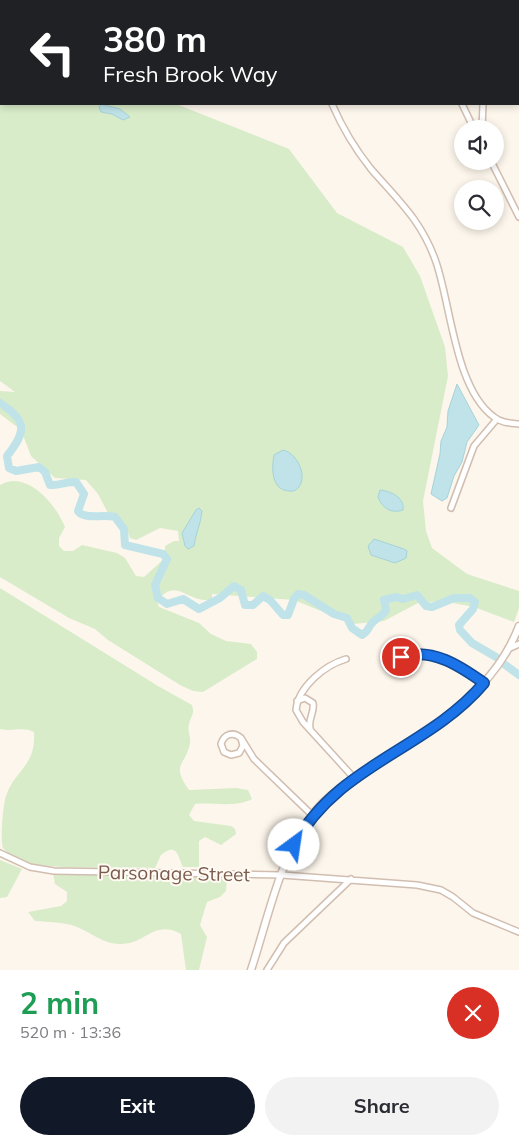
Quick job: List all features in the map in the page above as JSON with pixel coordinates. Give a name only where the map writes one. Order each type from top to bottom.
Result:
[{"type":"street","points":[[333,105],[356,149],[403,202],[425,235],[438,269],[465,370],[482,406],[497,419],[519,424]]},
{"type":"street","points":[[462,105],[470,120]]},
{"type":"street","points":[[482,120],[483,105]]},
{"type":"street","points":[[496,170],[519,217]]},
{"type":"street","points":[[451,508],[474,446],[497,419]]},
{"type":"street","points":[[251,970],[282,875],[294,845],[312,815],[354,778],[446,719],[469,700],[484,683],[508,649],[519,626]]},
{"type":"street","points":[[508,649],[519,644]]},
{"type":"street","points":[[401,657],[416,652],[454,662],[484,683]]},
{"type":"street","points":[[346,659],[330,666],[300,692],[297,702],[297,713],[354,778]]},
{"type":"street","points":[[297,702],[305,698],[313,703],[310,729]]},
{"type":"street","points":[[241,738],[243,746],[239,753],[231,755],[224,752],[221,744],[225,736],[233,734],[241,738],[254,759],[312,815]]},
{"type":"street","name":"Parsonage Street","points":[[0,853],[30,867],[54,871],[282,875],[416,885],[441,890],[453,896],[474,913],[519,932]]},
{"type":"street","points":[[276,970],[268,968],[290,937],[351,879]]},
{"type":"green space","points":[[0,105],[179,105],[289,149],[337,213],[403,247],[420,276],[445,347],[448,376],[423,501],[426,531],[432,548],[467,574],[519,591],[519,608],[514,622],[474,607],[442,601],[418,603],[384,621],[353,624],[294,600],[212,594],[212,600],[203,600],[177,590],[171,591],[164,594],[157,601],[159,607],[199,623],[211,634],[226,641],[251,644],[257,652],[257,659],[203,692],[193,691],[180,685],[108,640],[95,629],[69,618],[0,577],[0,485],[10,481],[30,485],[39,491],[55,508],[65,527],[59,538],[59,546],[64,551],[73,551],[82,545],[117,553],[125,558],[136,576],[144,577],[165,558],[165,546],[174,541],[179,541],[178,531],[160,528],[136,540],[130,538],[125,523],[108,513],[98,494],[86,480],[55,478],[31,456],[21,430],[0,414],[0,391],[15,392],[0,381]]},
{"type":"green space","points":[[0,588],[192,705],[193,713],[189,726],[190,743],[180,769],[183,781],[189,790],[236,788],[248,790],[252,799],[246,802],[231,804],[195,804],[189,815],[194,821],[231,826],[235,829],[236,834],[221,845],[205,837],[199,841],[199,867],[183,867],[177,852],[174,850],[167,851],[161,855],[155,868],[90,868],[40,865],[25,862],[3,848],[2,823],[6,796],[32,753],[34,732],[26,729],[0,729]]},
{"type":"green space","points":[[0,860],[22,869],[7,897],[0,898]]},
{"type":"green space","points":[[53,873],[222,875],[227,878],[226,891],[220,897],[207,902],[200,925],[207,937],[199,970],[186,970],[181,934],[171,930],[163,929],[137,941],[114,944],[72,925],[35,921],[28,912],[61,906],[67,901],[67,892],[55,884]]},
{"type":"water","points":[[105,105],[120,109],[130,117],[123,120],[112,114],[101,112],[99,107]]},
{"type":"water","points":[[457,384],[479,425],[467,442],[462,462],[454,476],[447,498],[442,501],[431,494],[441,441],[447,427],[448,411]]},
{"type":"water","points":[[283,450],[294,457],[301,469],[301,482],[294,491],[281,489],[277,485],[273,474],[274,455]]},
{"type":"water","points":[[380,490],[392,493],[399,498],[403,505],[403,510],[391,511],[385,507],[378,497]]},
{"type":"water","points":[[199,508],[202,511],[194,546],[188,549],[185,546],[182,533]]},
{"type":"water","points":[[374,539],[404,549],[407,551],[406,558],[395,563],[371,555],[368,546]]},
{"type":"waterway","points":[[0,403],[16,416],[20,421],[21,427],[18,440],[7,456],[9,468],[16,471],[39,467],[45,472],[50,485],[76,482],[84,494],[78,511],[81,514],[115,517],[124,529],[125,545],[163,554],[167,559],[155,585],[158,598],[167,604],[183,599],[199,609],[220,598],[234,586],[241,590],[245,605],[253,605],[263,596],[270,600],[283,615],[288,615],[298,594],[304,595],[334,614],[347,618],[352,628],[362,635],[385,612],[384,600],[396,597],[403,599],[417,595],[426,606],[432,607],[454,598],[470,598],[475,602],[473,609],[459,625],[460,630],[472,643],[496,657]]},
{"type":"waterway","points":[[504,664],[519,675]]},
{"type":"route","points":[[294,845],[312,815],[336,792],[446,719],[469,700],[484,683],[454,662],[416,652],[401,657]]}]
